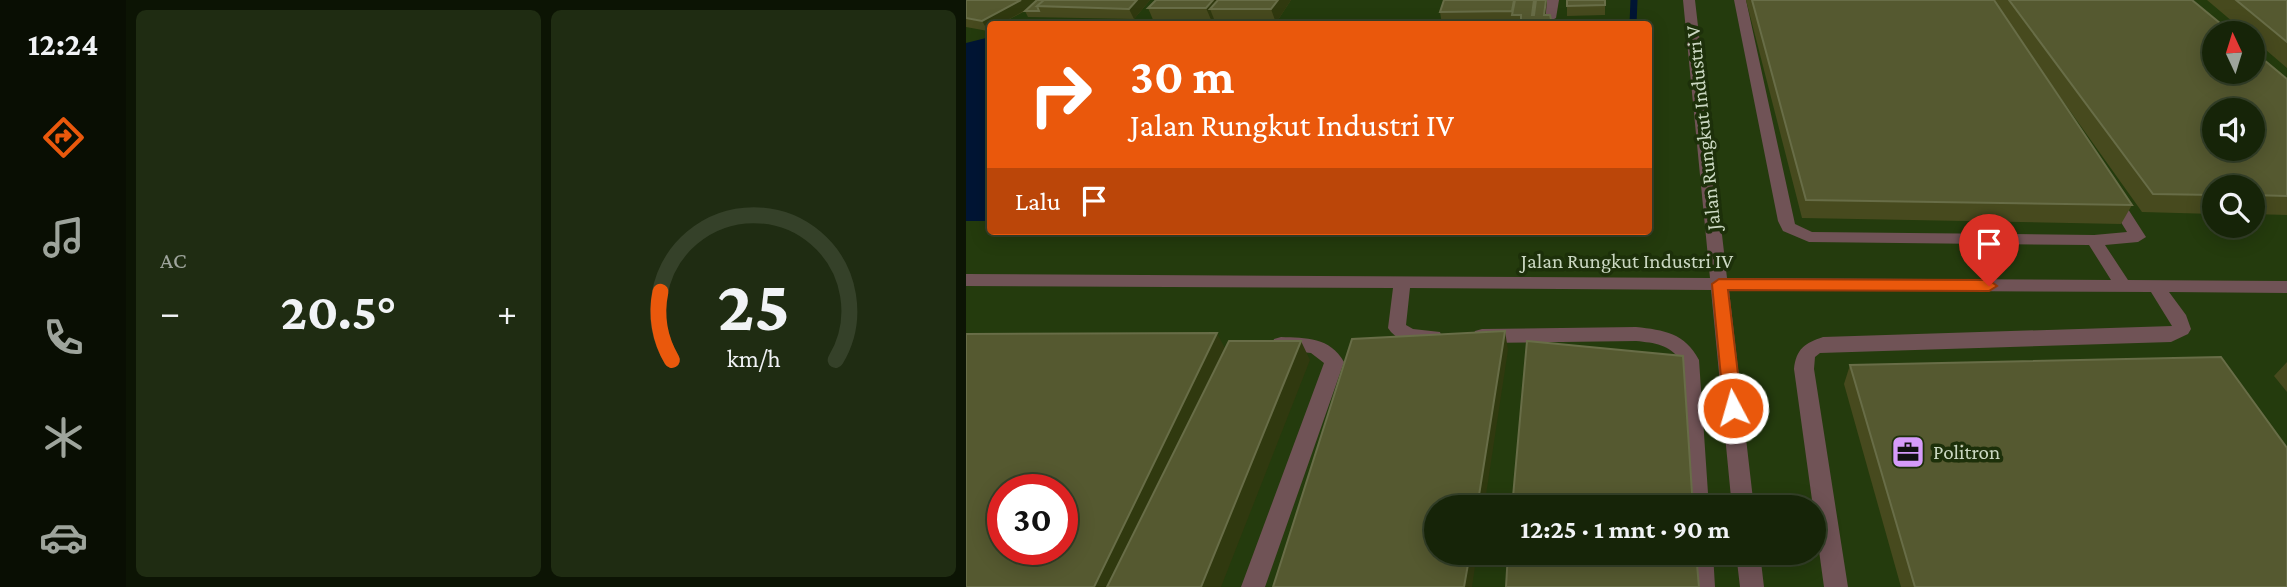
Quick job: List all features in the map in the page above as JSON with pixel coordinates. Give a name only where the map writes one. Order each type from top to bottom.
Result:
[{"type":"street","points":[[1550,18],[1553,0]]},
{"type":"street","name":"Jalan Rungkut Industri V","points":[[1689,0],[1742,495]]},
{"type":"street","points":[[1740,0],[1786,220],[1796,231],[1809,237],[2094,240],[2138,237],[2104,181]]},
{"type":"street","points":[[2094,240],[2124,287]]},
{"type":"street","name":"Jalan Rungkut Industri IV","points":[[966,280],[2287,287]]},
{"type":"street","points":[[1402,283],[1397,328],[1410,336],[1636,334],[1665,337],[1682,348],[1690,360],[1697,495]]},
{"type":"street","points":[[1836,587],[1804,369],[1804,356],[1809,349],[1823,344],[2171,335],[2182,329],[2180,320],[2156,286]]},
{"type":"street","points":[[1253,587],[1334,362],[1325,349],[1308,345],[1267,344]]},
{"type":"street","points":[[1702,565],[1703,587]]},
{"type":"street","points":[[1749,565],[1752,587]]},
{"type":"shaded area","points":[[966,0],[2287,0],[2287,587],[966,587]]},
{"type":"water","points":[[987,38],[987,221],[966,221],[966,43]]},
{"type":"building","points":[[966,0],[1021,0],[982,21],[966,18]]},
{"type":"building","points":[[1037,0],[1044,0],[1037,6],[1039,11],[1025,11]]},
{"type":"building","points":[[1044,0],[1137,0],[1129,9],[1037,6]]},
{"type":"building","points":[[1156,0],[1213,0],[1206,8],[1148,8]]},
{"type":"building","points":[[1218,0],[1278,0],[1271,9],[1210,9]]},
{"type":"building","points":[[1444,0],[1514,0],[1512,11],[1440,12]]},
{"type":"building","points":[[1515,0],[1534,0],[1534,15],[1536,0],[1546,0],[1544,15],[1550,15],[1551,21],[1521,21],[1521,15],[1512,15]]},
{"type":"building","points":[[1567,0],[1605,0],[1605,5],[1567,6]]},
{"type":"building","points":[[1752,0],[1994,0],[2132,205],[1806,200]]},
{"type":"building","points":[[2009,0],[2192,0],[2217,21],[2202,21],[2202,84],[2265,84],[2265,61],[2287,79],[2287,196],[2265,195],[2265,175],[2202,175],[2202,195],[2153,194]]},
{"type":"building","points":[[2236,0],[2287,0],[2287,42],[2265,21]]},
{"type":"building","points":[[1505,331],[1479,495],[1424,495],[1424,565],[1468,565],[1464,587],[1273,587],[1352,339]]},
{"type":"building","points":[[1217,333],[1094,587],[966,587],[966,334]]},
{"type":"building","points":[[1229,341],[1301,341],[1201,587],[1107,587]]},
{"type":"building","points":[[1527,341],[1683,356],[1692,495],[1513,495]]},
{"type":"building","points":[[2221,357],[2287,448],[2287,587],[1915,587],[1850,365]]},
{"type":"building","points":[[1507,565],[1697,565],[1699,587],[1506,587]]},
{"type":"waterway","points":[[1633,21],[1634,0]]},
{"type":"place","name":"Politron","points":[[1908,452]]},
{"type":"route","points":[[1733,408],[1719,284],[1989,286]]}]
